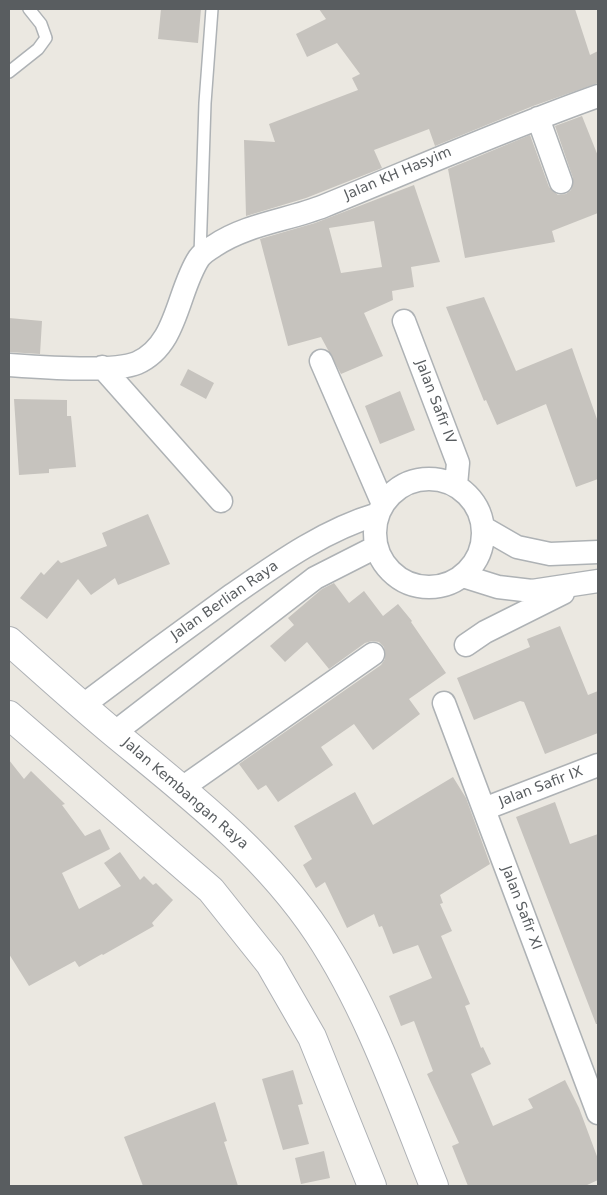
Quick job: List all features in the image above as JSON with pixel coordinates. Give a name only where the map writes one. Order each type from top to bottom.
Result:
[{"type":"main road","name":"Jalan Kembangan Raya","points":[[9,641],[82,706],[182,788],[244,843],[281,884],[318,933],[361,1010],[434,1186]]},
{"type":"main road","points":[[9,715],[211,890],[270,964],[312,1037],[372,1186]]},
{"type":"street","name":"Jalan KH Hasyim","points":[[200,257],[231,237],[322,206],[538,118],[598,96]]},
{"type":"street","points":[[538,118],[561,182]]},
{"type":"street","points":[[9,365],[102,367],[136,364],[153,354],[165,338],[200,257]]},
{"type":"street","name":"Jalan Safir IV","points":[[404,322],[458,463],[456,485]]},
{"type":"street","points":[[321,361],[380,509]]},
{"type":"street","points":[[102,367],[222,501]]},
{"type":"street","points":[[430,478],[456,485],[475,504],[484,528],[482,546],[475,563],[463,576],[444,586],[422,588],[402,580],[386,566],[376,547],[375,524],[380,509],[391,493],[402,485],[416,480],[430,478]]},
{"type":"street","name":"Jalan Berlian Raya","points":[[82,706],[176,635],[304,548],[351,522],[380,509]]},
{"type":"street","points":[[484,528],[518,547],[550,554],[598,552]]},
{"type":"street","points":[[114,733],[315,578],[376,547]]},
{"type":"street","points":[[463,576],[498,587],[532,591],[591,582]]},
{"type":"street","points":[[466,645],[485,632],[591,582]]},
{"type":"street","points":[[182,788],[372,654]]},
{"type":"street","name":"Jalan Safir XI","points":[[444,702],[598,1114]]},
{"type":"street","name":"Jalan Safir IX","points":[[484,809],[598,765]]},
{"type":"lane","points":[[9,72],[38,49],[46,38],[41,24],[28,9]]},
{"type":"lane","points":[[200,257],[205,103],[212,9]]},
{"type":"building","points":[[161,9],[201,9],[198,43],[158,39]]},
{"type":"building","points":[[319,9],[575,9],[590,55],[598,51],[598,83],[533,106],[435,146],[429,129],[374,150],[382,168],[306,198],[246,216],[244,140],[275,142],[269,124],[358,90],[352,78],[360,74],[337,43],[307,57],[296,34],[326,19]]},
{"type":"building","points":[[582,116],[598,156],[598,213],[552,231],[555,242],[465,258],[448,169],[530,135],[549,187],[558,195],[566,194],[571,190],[573,178],[555,126]]},
{"type":"building","points":[[414,185],[440,262],[411,267],[414,287],[392,291],[393,300],[364,313],[383,356],[341,374],[321,337],[288,346],[260,239],[315,223]],"holes":[[[374,221],[382,267],[341,273],[329,228]]]},
{"type":"building","points":[[484,297],[516,371],[572,348],[598,422],[598,479],[576,487],[546,404],[497,425],[486,400],[484,401],[446,307]]},
{"type":"building","points":[[9,318],[42,321],[40,354],[9,352]]},
{"type":"building","points":[[188,369],[214,383],[206,399],[180,385]]},
{"type":"building","points":[[400,391],[415,430],[380,444],[365,406]]},
{"type":"building","points":[[14,399],[67,400],[67,416],[71,416],[76,467],[49,469],[49,473],[19,475]]},
{"type":"building","points":[[148,514],[170,564],[118,585],[115,578],[91,595],[78,579],[47,619],[20,598],[41,572],[44,575],[58,560],[61,563],[107,546],[102,533]]},
{"type":"building","points":[[334,583],[349,603],[364,591],[383,616],[398,604],[412,621],[446,673],[409,699],[420,714],[373,750],[354,724],[321,747],[333,765],[278,802],[266,785],[258,790],[239,764],[381,665],[385,659],[384,647],[379,642],[372,641],[365,643],[329,669],[307,642],[285,662],[270,646],[294,625],[288,618],[322,589]]},
{"type":"building","points":[[560,626],[588,695],[598,691],[598,733],[545,754],[524,702],[520,701],[474,720],[457,678],[530,647],[527,639]]},
{"type":"building","points":[[9,760],[24,779],[31,771],[65,804],[62,805],[85,836],[100,829],[110,849],[62,873],[79,909],[121,886],[104,863],[120,852],[140,880],[144,876],[153,885],[156,883],[173,900],[152,923],[154,926],[79,967],[75,961],[29,986],[9,954]]},
{"type":"building","points":[[453,777],[466,798],[490,864],[440,895],[443,903],[440,904],[452,931],[441,936],[470,1004],[465,1006],[481,1048],[483,1047],[491,1064],[471,1074],[493,1126],[533,1108],[528,1099],[565,1080],[579,1108],[598,1159],[598,1180],[585,1186],[468,1186],[452,1146],[459,1143],[427,1074],[433,1071],[414,1021],[401,1026],[389,996],[432,978],[418,945],[393,954],[382,926],[379,927],[374,914],[347,928],[325,882],[316,888],[303,865],[312,859],[294,826],[355,792],[373,825]]},
{"type":"building","points":[[555,802],[570,844],[598,834],[598,1024],[596,1024],[516,817]]},
{"type":"building","points":[[293,1070],[303,1104],[298,1105],[309,1144],[283,1150],[262,1079]]},
{"type":"building","points":[[215,1102],[227,1141],[224,1142],[238,1186],[143,1186],[124,1137]]},
{"type":"building","points":[[324,1151],[330,1178],[301,1184],[295,1158]]}]
